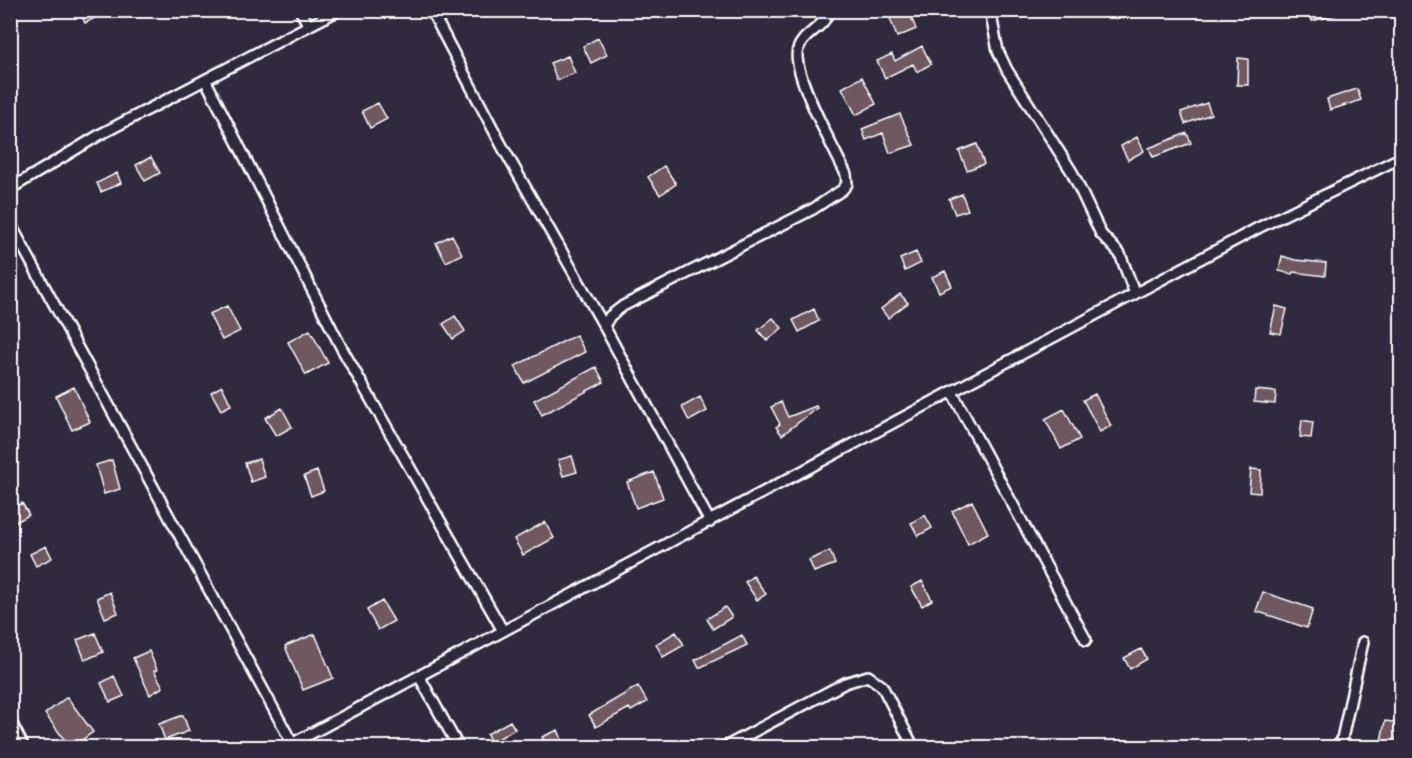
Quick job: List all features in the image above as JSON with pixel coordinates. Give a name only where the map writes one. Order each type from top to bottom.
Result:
[{"type":"street","points":[[300,10],[309,26]]},
{"type":"street","points":[[10,189],[101,134],[339,10]]},
{"type":"street","points":[[431,10],[502,146],[604,326],[710,522]]},
{"type":"street","points":[[604,326],[610,316],[623,306],[813,209],[842,190],[847,184],[846,174],[804,84],[796,54],[799,46],[824,21],[829,10]]},
{"type":"street","points":[[990,10],[998,51],[1007,70],[1072,172],[1101,234],[1120,254],[1135,294]]},
{"type":"street","points":[[206,81],[341,347],[503,632]]},
{"type":"street","points":[[10,223],[288,745],[1258,228],[1401,157]]},
{"type":"street","points":[[952,392],[1086,640]]},
{"type":"street","points":[[1340,747],[1363,642]]},
{"type":"street","points":[[419,676],[459,747]]},
{"type":"street","points":[[723,747],[845,682],[868,676],[882,686],[914,747]]},
{"type":"street","points":[[10,720],[24,747]]},
{"type":"building","points":[[79,10],[111,10],[85,23]]},
{"type":"building","points":[[887,10],[908,10],[916,29],[897,37]]},
{"type":"building","points":[[1309,10],[1339,10],[1340,14],[1312,21]]},
{"type":"building","points":[[598,38],[607,55],[591,63],[583,46]]},
{"type":"building","points":[[922,46],[931,64],[917,72],[913,64],[885,78],[877,61],[892,54],[895,61]]},
{"type":"building","points":[[568,56],[575,73],[557,80],[550,63]]},
{"type":"building","points":[[1238,58],[1248,59],[1248,85],[1237,85]]},
{"type":"building","points":[[862,77],[876,104],[856,115],[842,88]]},
{"type":"building","points":[[1357,89],[1361,100],[1330,110],[1327,99]]},
{"type":"building","points":[[378,103],[387,119],[370,128],[362,111]]},
{"type":"building","points":[[1207,103],[1211,114],[1185,124],[1181,112]]},
{"type":"building","points":[[900,114],[914,145],[890,153],[883,133],[866,140],[862,129]]},
{"type":"building","points":[[1187,133],[1191,143],[1153,157],[1149,148]]},
{"type":"building","points":[[1137,137],[1144,151],[1128,160],[1121,146]]},
{"type":"building","points":[[977,144],[984,164],[967,170],[959,151]]},
{"type":"building","points":[[151,157],[160,173],[145,181],[136,165]]},
{"type":"building","points":[[664,166],[676,184],[660,195],[648,177]]},
{"type":"building","points":[[117,173],[121,183],[101,192],[97,183]]},
{"type":"building","points":[[962,194],[968,210],[955,214],[949,199]]},
{"type":"building","points":[[452,235],[462,254],[446,262],[436,243]]},
{"type":"building","points":[[916,252],[921,263],[905,271],[900,259]]},
{"type":"building","points":[[1282,256],[1295,260],[1326,263],[1325,276],[1279,271]]},
{"type":"building","points":[[945,271],[952,286],[939,292],[932,277]]},
{"type":"building","points":[[900,294],[908,303],[888,318],[881,309]]},
{"type":"building","points":[[227,306],[240,331],[222,340],[209,314]]},
{"type":"building","points":[[1276,306],[1287,309],[1281,334],[1270,332]]},
{"type":"building","points":[[814,309],[819,321],[799,332],[793,320]]},
{"type":"building","points":[[455,316],[465,331],[453,339],[443,324]]},
{"type":"building","points":[[773,318],[782,328],[767,341],[758,330]]},
{"type":"building","points":[[310,330],[328,363],[306,375],[288,342]]},
{"type":"building","points":[[576,335],[585,352],[524,383],[515,366]]},
{"type":"building","points":[[596,367],[604,382],[542,415],[534,400]]},
{"type":"building","points":[[222,386],[231,405],[221,410],[211,392]]},
{"type":"building","points":[[74,387],[90,422],[72,430],[56,396]]},
{"type":"building","points":[[1255,390],[1276,392],[1275,404],[1254,402]]},
{"type":"building","points":[[1095,394],[1111,426],[1100,432],[1083,400]]},
{"type":"building","points":[[700,397],[707,411],[689,421],[682,407]]},
{"type":"building","points":[[781,402],[788,417],[816,406],[817,408],[782,435],[776,427],[780,424],[771,407]]},
{"type":"building","points":[[282,408],[292,427],[276,436],[265,418]]},
{"type":"building","points":[[1064,409],[1080,439],[1061,449],[1045,419]]},
{"type":"building","points":[[1302,420],[1313,422],[1311,438],[1300,437]]},
{"type":"building","points":[[572,456],[577,472],[563,476],[558,460]]},
{"type":"building","points":[[259,459],[265,477],[251,482],[245,463]]},
{"type":"building","points":[[112,460],[120,489],[104,494],[96,465]]},
{"type":"building","points":[[1251,469],[1261,470],[1260,493],[1249,492]]},
{"type":"building","points":[[317,471],[324,491],[311,496],[304,476]]},
{"type":"building","points":[[654,472],[663,498],[636,508],[627,482]]},
{"type":"building","points":[[972,501],[988,533],[968,544],[952,511]]},
{"type":"building","points":[[22,503],[29,515],[16,522],[10,509]]},
{"type":"building","points":[[925,515],[932,528],[918,536],[911,523]]},
{"type":"building","points":[[545,522],[554,538],[523,555],[514,539]]},
{"type":"building","points":[[46,546],[52,558],[36,566],[30,554]]},
{"type":"building","points":[[830,551],[835,564],[814,572],[809,560]]},
{"type":"building","points":[[753,576],[766,594],[757,600],[745,582]]},
{"type":"building","points":[[922,581],[932,600],[922,606],[911,587]]},
{"type":"building","points":[[110,592],[118,613],[105,618],[97,598]]},
{"type":"building","points":[[1263,592],[1313,609],[1307,628],[1256,611]]},
{"type":"building","points":[[382,601],[394,621],[378,630],[367,610]]},
{"type":"building","points":[[725,607],[732,617],[713,629],[707,619]]},
{"type":"building","points":[[676,632],[684,645],[663,657],[656,644]]},
{"type":"building","points":[[95,633],[103,652],[85,660],[77,640]]},
{"type":"building","points":[[315,634],[333,678],[303,690],[285,646]]},
{"type":"building","points":[[742,635],[747,645],[699,668],[695,660]]},
{"type":"building","points":[[1141,649],[1147,659],[1130,669],[1124,658]]},
{"type":"building","points":[[149,651],[157,670],[154,671],[163,687],[150,695],[133,658]]},
{"type":"building","points":[[114,676],[124,696],[110,702],[101,683]]},
{"type":"building","points":[[638,686],[647,702],[631,711],[629,708],[596,727],[589,715]]},
{"type":"building","points":[[67,697],[93,732],[72,747],[45,714]]},
{"type":"building","points":[[183,715],[189,731],[165,740],[159,724]]},
{"type":"building","points":[[510,721],[515,729],[491,743],[487,734]]},
{"type":"building","points":[[1385,721],[1399,723],[1395,744],[1381,741]]},
{"type":"building","points":[[558,730],[563,742],[546,747],[542,737]]}]
